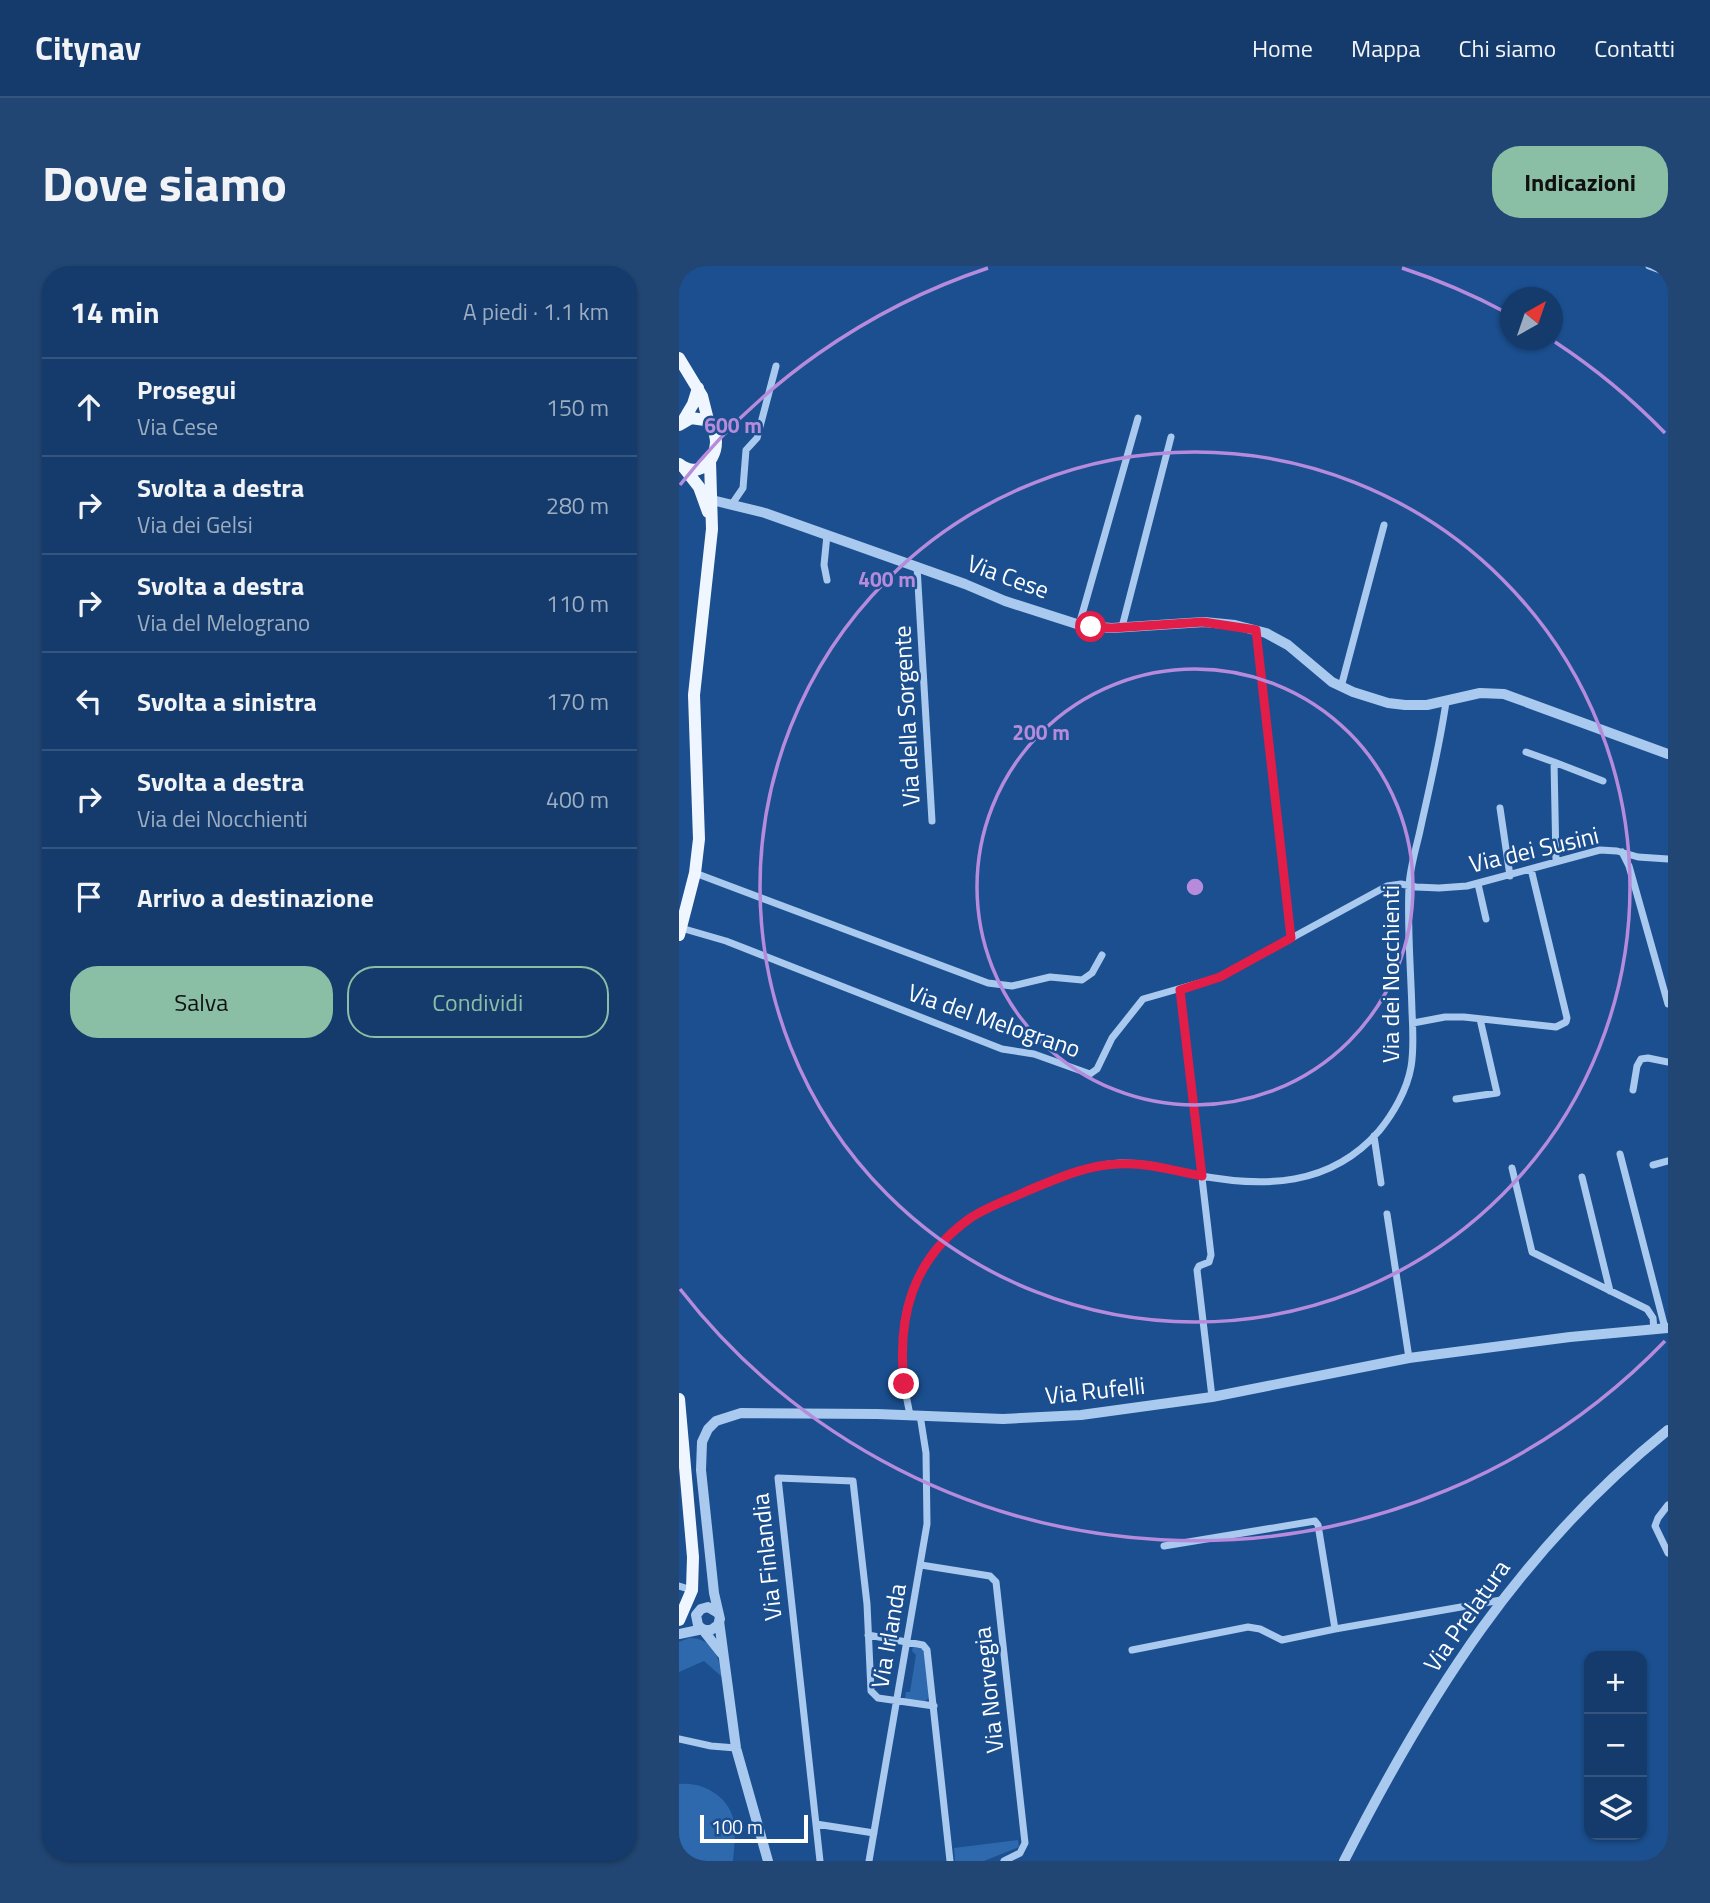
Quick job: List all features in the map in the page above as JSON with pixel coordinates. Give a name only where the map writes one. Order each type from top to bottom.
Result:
[{"type":"main road","points":[[679,358],[698,388],[709,424],[716,436],[716,445],[710,461],[712,522],[695,678],[700,820],[695,873],[681,924]]},
{"type":"main road","points":[[681,423],[693,404],[698,388]]},
{"type":"main road","points":[[681,423],[698,418],[709,424]]},
{"type":"main road","points":[[682,466],[702,468],[710,461]]},
{"type":"main road","points":[[682,466],[699,487],[712,522]]},
{"type":"main road","points":[[679,1399],[693,1557],[685,1588],[692,1612]]},
{"type":"street","points":[[1649,266],[1668,273]]},
{"type":"street","points":[[732,505],[743,488],[746,450],[757,439],[776,366]]},
{"type":"street","points":[[1080,625],[1138,418]]},
{"type":"street","points":[[1122,628],[1171,437]]},
{"type":"street","name":"Via Cese","points":[[712,500],[827,535],[965,584],[998,599],[1080,625],[1122,628],[1203,622],[1256,630],[1282,641],[1318,672],[1341,687],[1394,704],[1414,706],[1446,702],[1480,693],[1504,694],[1668,754]]},
{"type":"street","points":[[1341,687],[1384,525]]},
{"type":"street","points":[[827,535],[824,565],[827,580]]},
{"type":"street","name":"Via della Sorgente","points":[[917,567],[932,821]]},
{"type":"street","points":[[1256,630],[1291,938]]},
{"type":"street","name":"Via dei Nocchienti","points":[[915,1415],[902,1366],[904,1316],[927,1263],[945,1240],[980,1213],[1060,1177],[1097,1166],[1137,1163],[1249,1182],[1301,1179],[1344,1160],[1374,1136],[1391,1114],[1407,1080],[1412,1061],[1409,886],[1446,702]]},
{"type":"street","points":[[1526,752],[1603,781]]},
{"type":"street","points":[[1554,762],[1556,861]]},
{"type":"street","points":[[1500,808],[1510,876]]},
{"type":"street","name":"Via dei Susini","points":[[1409,886],[1444,888],[1478,884],[1596,850],[1668,859]]},
{"type":"street","points":[[1622,852],[1628,863],[1668,1004]]},
{"type":"street","points":[[1633,884],[1636,856]]},
{"type":"street","points":[[1413,1023],[1445,1017],[1556,1027],[1567,1020],[1531,869]]},
{"type":"street","points":[[695,873],[988,983],[1012,985],[1050,977],[1082,980],[1092,974],[1102,955]]},
{"type":"street","name":"Via del Melograno","points":[[681,924],[1002,1049],[1037,1055],[1088,1073],[1097,1069],[1110,1041],[1141,1001],[1152,995],[1180,990],[1220,977],[1371,892],[1392,884],[1409,886]]},
{"type":"street","points":[[1478,884],[1486,919]]},
{"type":"street","points":[[1180,990],[1211,1257],[1209,1262],[1198,1267],[1197,1272],[1212,1397]]},
{"type":"street","points":[[1456,1100],[1497,1093],[1480,1019]]},
{"type":"street","points":[[1633,1090],[1637,1066],[1641,1059],[1668,1062]]},
{"type":"street","points":[[1374,1136],[1381,1183]]},
{"type":"street","points":[[1620,1154],[1667,1328]]},
{"type":"street","points":[[1653,1165],[1668,1161]]},
{"type":"street","points":[[1512,1168],[1532,1252],[1647,1309],[1653,1318],[1654,1330]]},
{"type":"street","points":[[1582,1177],[1610,1291]]},
{"type":"street","points":[[1387,1214],[1409,1357]]},
{"type":"street","name":"Via Rufelli","points":[[768,1861],[736,1748],[714,1593],[700,1458],[703,1438],[711,1425],[724,1417],[741,1413],[1052,1418],[1212,1397],[1409,1357],[1667,1328]]},
{"type":"street","name":"Via Irlanda","points":[[869,1861],[921,1565],[928,1503],[926,1453],[915,1415]]},
{"type":"street","name":"Via Prelatura","points":[[1345,1861],[1445,1682],[1501,1600],[1581,1507],[1668,1430]]},
{"type":"street","name":"Via Finlandia","points":[[820,1861],[778,1478],[853,1481],[871,1692],[878,1698],[897,1700]]},
{"type":"street","points":[[1668,1505],[1655,1526],[1668,1553]]},
{"type":"street","points":[[1164,1546],[1315,1521],[1335,1629]]},
{"type":"street","name":"Via Norvegia","points":[[921,1565],[989,1576],[996,1582],[1025,1843],[1022,1852],[1004,1861]]},
{"type":"street","points":[[692,1612],[714,1593]]},
{"type":"street","points":[[1132,1650],[1248,1628],[1260,1629],[1282,1640],[1501,1600]]},
{"type":"street","points":[[679,1634],[702,1629],[711,1630],[719,1617],[712,1608],[692,1612]]},
{"type":"street","points":[[692,1612],[702,1629],[717,1645],[725,1661]]},
{"type":"street","points":[[868,1635],[923,1645],[926,1648],[950,1861]]},
{"type":"street","points":[[897,1700],[934,1706]]},
{"type":"street","points":[[679,1739],[716,1747],[736,1748]]},
{"type":"street","points":[[816,1824],[874,1833]]},
{"type":"shaded area","points":[[689,1638],[704,1641],[709,1645],[717,1655],[722,1677],[704,1661],[679,1672],[679,1642]]},
{"type":"shaded area","points":[[913,1646],[921,1648],[926,1655],[929,1698],[925,1701],[905,1699],[906,1692],[910,1692],[916,1655],[912,1651]]},
{"type":"shaded area","points":[[679,1784],[706,1788],[727,1805],[735,1827],[733,1861],[679,1861]]},
{"type":"shaded area","points":[[1018,1840],[1019,1847],[984,1861],[955,1861],[954,1848]]},
{"type":"route","points":[[904,1384],[902,1331],[911,1295],[927,1263],[937,1250],[953,1232],[971,1218],[1051,1181],[1103,1165],[1137,1163],[1202,1176],[1180,990],[1220,977],[1291,938],[1256,630],[1203,622],[1091,627]]}]
